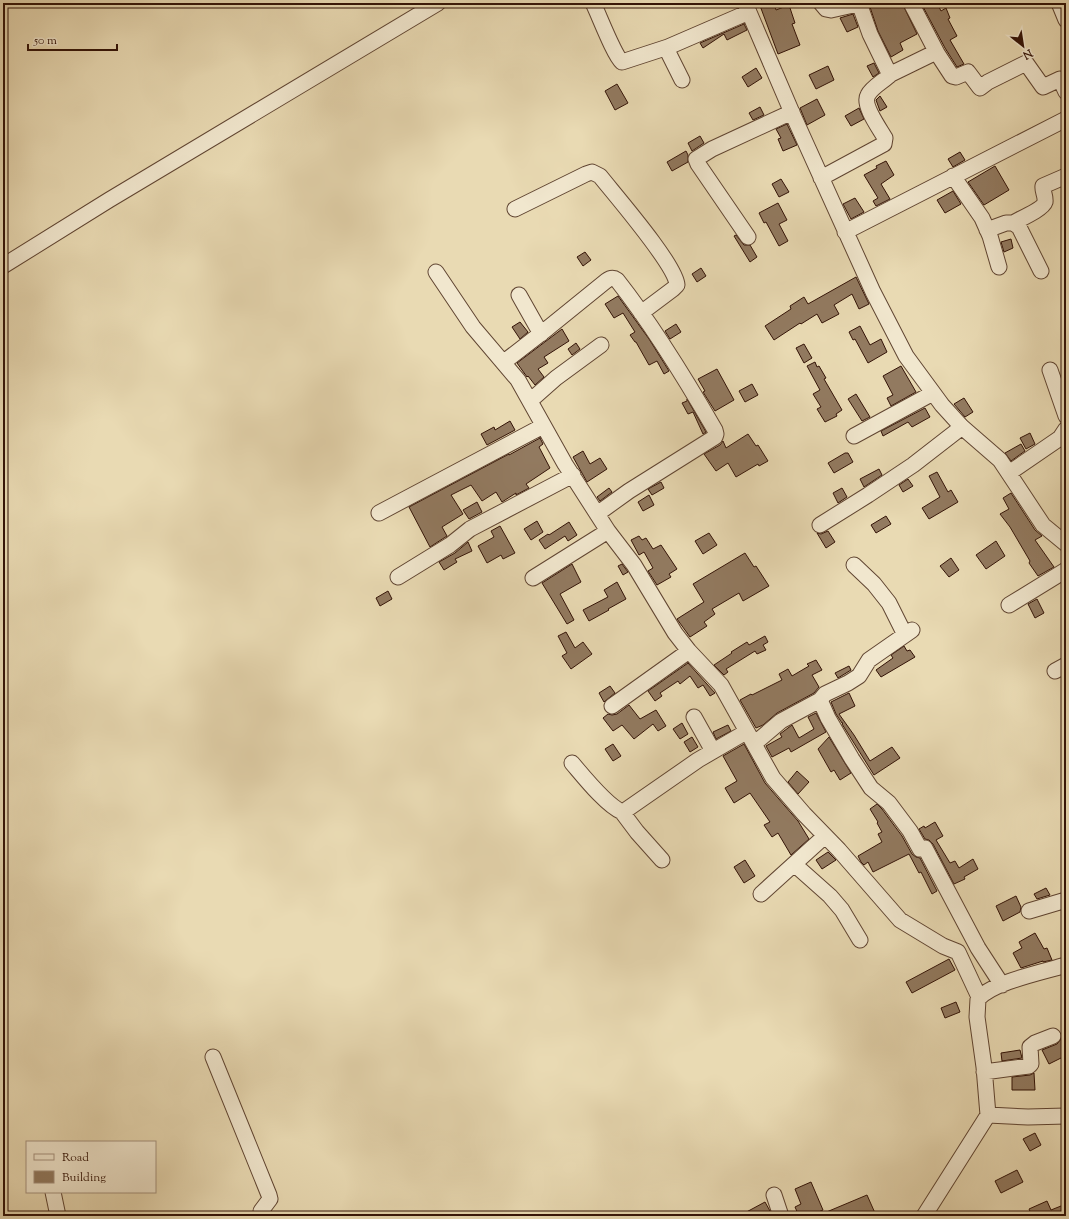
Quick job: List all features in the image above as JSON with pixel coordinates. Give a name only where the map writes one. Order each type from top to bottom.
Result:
[{"type":"street","points":[[3,266],[109,200],[438,3]]},
{"type":"street","points":[[593,3],[614,49],[622,62],[668,47],[747,8],[872,292],[906,356],[942,405],[962,427],[1000,460],[1043,525],[1066,544]]},
{"type":"street","points":[[821,3],[826,9],[831,10],[859,3],[870,34],[888,71],[891,74]]},
{"type":"street","points":[[911,3],[937,53],[952,76],[956,77],[968,72],[980,88],[988,82],[1026,63],[1043,87],[1060,79],[1066,92]]},
{"type":"street","points":[[1059,3],[1066,20]]},
{"type":"street","points":[[668,47],[667,50],[682,80]]},
{"type":"street","points":[[821,178],[884,144],[885,138],[868,109],[866,100],[868,94],[891,74],[934,53],[937,53]]},
{"type":"street","points":[[748,237],[696,159],[712,149],[792,112]]},
{"type":"street","points":[[845,232],[1066,119]]},
{"type":"street","points":[[515,209],[586,174],[592,172],[600,176],[658,250],[677,280],[677,285],[673,289],[641,313]]},
{"type":"street","points":[[953,176],[972,201],[982,218],[999,267]]},
{"type":"street","points":[[987,230],[1006,223],[1014,222],[1043,206],[1045,200],[1042,188],[1043,186],[1066,176]]},
{"type":"street","points":[[1014,222],[1023,233],[1041,271]]},
{"type":"street","points":[[436,272],[473,327],[518,380],[543,426],[597,514],[634,565],[675,633],[689,651],[721,685],[773,778],[900,920],[943,946],[958,952],[979,997]]},
{"type":"street","points":[[504,362],[611,278],[614,278],[641,313],[686,380],[716,434],[715,437],[629,491],[597,514]]},
{"type":"street","points":[[519,295],[541,334]]},
{"type":"street","points":[[530,401],[556,378],[601,345]]},
{"type":"street","points":[[1050,370],[1066,416]]},
{"type":"street","points":[[854,436],[933,393]]},
{"type":"street","points":[[379,514],[543,426]]},
{"type":"street","points":[[820,525],[913,465],[962,427]]},
{"type":"street","points":[[1009,473],[1060,438],[1066,428]]},
{"type":"street","points":[[398,577],[450,544],[470,529],[573,475]]},
{"type":"street","points":[[533,578],[608,531]]},
{"type":"street","points":[[622,812],[713,751],[750,738],[820,700],[825,694],[859,676],[869,660],[908,633],[889,603],[874,584],[854,565]]},
{"type":"street","points":[[1009,605],[1066,570]]},
{"type":"street","points":[[612,706],[689,651]]},
{"type":"street","points":[[820,700],[828,718],[871,788],[889,803],[910,831],[920,849],[925,848],[978,948],[1002,984]]},
{"type":"street","points":[[694,717],[713,751]]},
{"type":"street","points":[[572,764],[616,810],[622,812],[637,832],[662,860]]},
{"type":"street","points":[[761,894],[825,836]]},
{"type":"street","points":[[794,864],[830,896],[842,910],[860,940]]},
{"type":"street","points":[[1028,911],[1066,900]]},
{"type":"street","points":[[924,1216],[988,1115],[977,1017],[977,1001],[979,997],[1002,984],[1066,965]]},
{"type":"street","points":[[984,1072],[1029,1066],[1030,1047],[1035,1043],[1053,1036]]},
{"type":"street","points":[[213,1057],[269,1195],[270,1199],[261,1212],[261,1216]]},
{"type":"street","points":[[988,1115],[1028,1117],[1066,1116]]},
{"type":"street","points":[[53,1193],[58,1216]]},
{"type":"street","points":[[774,1195],[780,1216]]},
{"type":"building","points":[[759,3],[774,3],[776,10],[789,5],[795,23],[792,24],[800,45],[778,54]]},
{"type":"building","points":[[890,3],[892,7],[902,3],[917,34],[900,43],[903,50],[891,57],[878,31],[869,4]]},
{"type":"building","points":[[921,3],[937,3],[941,11],[946,8],[950,18],[948,19],[957,36],[950,40],[964,64],[957,67]]},
{"type":"building","points":[[853,14],[858,27],[847,32],[840,18]]},
{"type":"building","points":[[744,24],[747,30],[727,40],[724,34],[703,48],[700,43]]},
{"type":"building","points":[[874,63],[879,73],[873,77],[867,66]]},
{"type":"building","points":[[828,66],[834,80],[816,89],[809,75]]},
{"type":"building","points":[[756,68],[762,78],[748,87],[742,77]]},
{"type":"building","points":[[617,84],[628,103],[615,110],[605,91]]},
{"type":"building","points":[[880,96],[887,107],[880,111],[876,100]]},
{"type":"building","points":[[817,99],[825,115],[807,125],[800,108]]},
{"type":"building","points":[[760,107],[764,115],[753,120],[749,113]]},
{"type":"building","points":[[859,108],[864,119],[851,126],[845,116]]},
{"type":"building","points":[[787,124],[797,145],[783,151],[778,139],[781,138],[776,129]]},
{"type":"building","points":[[700,136],[704,143],[692,151],[688,143]]},
{"type":"building","points":[[686,151],[688,155],[688,162],[672,171],[667,162]]},
{"type":"building","points":[[960,152],[965,160],[953,167],[948,159]]},
{"type":"building","points":[[886,161],[894,175],[881,184],[890,199],[876,206],[873,201],[878,198],[864,175]]},
{"type":"building","points":[[995,166],[1009,190],[984,205],[968,182]]},
{"type":"building","points":[[781,179],[789,192],[779,197],[772,184]]},
{"type":"building","points":[[953,191],[961,204],[945,213],[937,200]]},
{"type":"building","points":[[855,198],[864,212],[851,219],[843,204]]},
{"type":"building","points":[[778,203],[787,220],[779,224],[788,241],[779,246],[766,222],[764,223],[759,213]]},
{"type":"building","points":[[736,235],[744,245],[750,245],[757,257],[750,262],[734,236]]},
{"type":"building","points":[[1011,239],[1013,248],[1004,252],[1001,242]]},
{"type":"building","points":[[585,252],[591,260],[583,266],[577,257]]},
{"type":"building","points":[[701,268],[706,276],[697,282],[692,274]]},
{"type":"building","points":[[856,277],[869,304],[859,309],[852,294],[834,305],[839,314],[822,323],[817,314],[774,340],[765,326],[791,309],[790,306],[804,297],[808,304]]},
{"type":"building","points":[[618,296],[649,339],[669,371],[664,374],[657,361],[649,365],[636,342],[630,335],[635,332],[623,313],[614,318],[605,304]]},
{"type":"building","points":[[520,322],[528,332],[520,339],[512,327]]},
{"type":"building","points":[[676,324],[681,332],[670,339],[665,331]]},
{"type":"building","points":[[860,326],[870,345],[881,339],[887,352],[868,363],[855,339],[853,340],[849,332]]},
{"type":"building","points":[[562,329],[569,341],[544,357],[548,363],[538,369],[544,377],[535,385],[517,363]]},
{"type":"building","points":[[576,343],[580,349],[572,355],[568,349]]},
{"type":"building","points":[[804,344],[812,358],[804,363],[796,348]]},
{"type":"building","points":[[815,362],[826,378],[824,379],[842,410],[836,414],[837,416],[825,422],[817,409],[821,407],[813,394],[820,390],[807,366]]},
{"type":"building","points":[[901,366],[916,392],[891,406],[887,398],[893,395],[883,376]]},
{"type":"building","points":[[717,369],[734,400],[715,411],[703,392],[705,391],[698,379]]},
{"type":"building","points":[[752,384],[758,395],[745,402],[739,391]]},
{"type":"building","points":[[856,394],[870,417],[862,421],[848,399]]},
{"type":"building","points":[[964,398],[973,412],[965,417],[954,404]]},
{"type":"building","points":[[687,399],[706,432],[703,434],[693,412],[688,414],[682,403],[687,401]]},
{"type":"building","points":[[925,408],[930,417],[912,427],[908,422],[883,436],[881,431]]},
{"type":"building","points":[[510,421],[515,430],[487,445],[481,434],[494,427],[495,430]]},
{"type":"building","points":[[1030,433],[1035,444],[1026,449],[1020,438]]},
{"type":"building","points":[[748,434],[756,446],[758,445],[768,461],[759,466],[758,464],[736,477],[728,463],[716,471],[704,454],[720,445],[723,441],[726,448]]},
{"type":"building","points":[[540,438],[543,444],[539,447],[550,468],[526,484],[529,488],[516,495],[516,493],[502,502],[496,492],[482,501],[471,485],[451,495],[463,514],[442,527],[447,536],[430,547],[409,507]]},
{"type":"building","points":[[1021,444],[1025,451],[1011,461],[1005,453]]},
{"type":"building","points":[[583,451],[590,464],[600,458],[607,469],[587,482],[573,457]]},
{"type":"building","points":[[845,453],[848,453],[853,462],[834,473],[828,463]]},
{"type":"building","points":[[879,469],[882,475],[864,487],[860,479]]},
{"type":"building","points":[[937,472],[948,492],[951,490],[958,502],[929,519],[922,508],[940,497],[929,476]]},
{"type":"building","points":[[908,479],[913,486],[903,492],[899,485]]},
{"type":"building","points":[[661,482],[664,488],[652,495],[648,489]]},
{"type":"building","points":[[609,488],[612,492],[600,501],[597,497]]},
{"type":"building","points":[[842,488],[847,497],[838,503],[833,493]]},
{"type":"building","points":[[1011,493],[1035,530],[1042,536],[1035,540],[1054,567],[1038,576],[1029,563],[1030,561],[1010,527],[1000,514],[1009,509],[1003,498]]},
{"type":"building","points":[[649,495],[654,505],[643,511],[638,502]]},
{"type":"building","points":[[477,502],[482,512],[469,519],[463,510]]},
{"type":"building","points":[[886,516],[891,524],[876,533],[871,525]]},
{"type":"building","points":[[537,521],[543,532],[531,540],[524,529]]},
{"type":"building","points":[[569,522],[577,535],[568,541],[565,536],[545,549],[539,540]]},
{"type":"building","points":[[500,526],[515,553],[503,559],[501,555],[487,563],[478,546],[494,537],[491,531]]},
{"type":"building","points":[[828,531],[835,542],[826,548],[817,533],[821,534]]},
{"type":"building","points":[[709,533],[717,545],[703,554],[695,541]]},
{"type":"building","points":[[639,536],[642,540],[646,538],[653,549],[661,545],[677,569],[669,574],[671,577],[657,585],[648,571],[653,568],[644,552],[639,555],[631,540]]},
{"type":"building","points":[[996,541],[1005,556],[986,569],[976,555]]},
{"type":"building","points":[[468,542],[472,551],[455,559],[457,562],[444,570],[439,562],[455,553]]},
{"type":"building","points":[[745,553],[754,567],[756,566],[769,586],[743,601],[739,593],[712,609],[715,614],[704,622],[707,626],[690,637],[677,619],[704,602],[693,584]]},
{"type":"building","points":[[951,558],[959,570],[949,577],[940,566]]},
{"type":"building","points":[[572,564],[581,582],[560,594],[574,620],[567,624],[542,583]]},
{"type":"building","points":[[622,564],[628,572],[623,575],[618,566]]},
{"type":"building","points":[[617,582],[626,599],[589,621],[583,610],[608,597],[604,590]]},
{"type":"building","points":[[388,591],[392,599],[380,606],[376,598]]},
{"type":"building","points":[[1037,599],[1044,613],[1035,618],[1028,604]]},
{"type":"building","points":[[566,632],[575,648],[583,642],[592,654],[571,669],[562,656],[567,653],[558,636]]},
{"type":"building","points":[[765,636],[768,642],[763,645],[766,650],[757,654],[755,651],[726,669],[728,672],[724,675],[714,665],[747,642],[749,645]]},
{"type":"building","points":[[904,646],[907,651],[910,650],[915,657],[881,677],[876,670],[893,658],[891,655]]},
{"type":"building","points":[[816,660],[822,670],[812,675],[819,687],[814,693],[777,713],[763,725],[756,728],[740,700],[782,680],[779,674],[788,669],[792,676],[809,666],[807,664]]},
{"type":"building","points":[[688,663],[715,693],[710,696],[703,685],[698,688],[690,676],[680,684],[678,681],[660,693],[662,696],[655,701],[648,691]]},
{"type":"building","points":[[849,666],[851,670],[838,678],[835,673]]},
{"type":"building","points":[[610,686],[615,693],[604,702],[599,693]]},
{"type":"building","points":[[849,693],[855,706],[839,714],[870,761],[892,747],[900,758],[874,775],[836,714],[831,702]]},
{"type":"building","points":[[629,705],[640,719],[656,710],[666,726],[658,731],[653,724],[634,739],[622,725],[613,731],[603,718],[608,714],[617,714]]},
{"type":"building","points":[[816,713],[826,732],[791,752],[789,748],[772,757],[766,746],[782,737],[780,734],[792,725],[799,738],[814,729],[808,717]]},
{"type":"building","points":[[682,723],[688,734],[680,739],[673,729]]},
{"type":"building","points":[[728,725],[731,731],[716,739],[713,732]]},
{"type":"building","points":[[692,737],[698,747],[690,752],[684,742]]},
{"type":"building","points":[[829,737],[851,773],[840,780],[834,770],[831,772],[818,749]]},
{"type":"building","points":[[613,744],[621,756],[613,761],[605,749]]},
{"type":"building","points":[[744,744],[765,783],[798,821],[809,839],[791,855],[778,833],[772,837],[764,825],[770,822],[750,793],[734,803],[725,788],[737,781],[723,756]]},
{"type":"building","points":[[797,771],[809,782],[798,794],[788,782]]},
{"type":"building","points":[[877,804],[902,836],[912,854],[920,858],[937,891],[932,894],[921,872],[919,873],[909,854],[873,872],[868,862],[864,865],[861,862],[858,856],[882,842],[878,834],[882,832],[870,809]]},
{"type":"building","points":[[935,822],[943,836],[936,840],[950,863],[955,861],[959,868],[973,859],[978,869],[964,877],[965,879],[954,884],[933,844],[929,840],[925,839],[919,829],[924,826],[925,828]]},
{"type":"building","points":[[828,852],[836,860],[822,869],[816,860]]},
{"type":"building","points":[[745,860],[755,876],[744,883],[734,867]]},
{"type":"building","points":[[1046,888],[1050,895],[1037,899],[1034,894]]},
{"type":"building","points":[[1016,896],[1021,907],[1020,912],[1003,921],[996,906]]},
{"type":"building","points":[[1035,933],[1044,949],[1047,948],[1052,960],[1043,961],[1021,968],[1013,953],[1022,948],[1019,942]]},
{"type":"building","points":[[949,959],[955,970],[912,993],[906,982]]},
{"type":"building","points":[[956,1002],[960,1012],[945,1018],[941,1008]]},
{"type":"building","points":[[1066,1037],[1066,1053],[1062,1055],[1063,1057],[1049,1064],[1042,1050],[1057,1044],[1061,1039]]},
{"type":"building","points":[[1020,1050],[1022,1058],[1002,1061],[1001,1053]]},
{"type":"building","points":[[1034,1073],[1035,1090],[1012,1090],[1012,1077],[1030,1075]]},
{"type":"building","points":[[1035,1133],[1041,1145],[1030,1151],[1023,1139]]},
{"type":"building","points":[[1017,1170],[1023,1182],[1001,1193],[995,1181]]},
{"type":"building","points":[[811,1182],[823,1210],[809,1216],[799,1216],[795,1207],[801,1204],[795,1189]]},
{"type":"building","points":[[867,1195],[875,1213],[867,1216],[817,1216]]},
{"type":"building","points":[[1047,1201],[1051,1210],[1066,1204],[1066,1216],[1032,1216],[1029,1209]]},
{"type":"building","points":[[765,1202],[770,1211],[761,1216],[739,1216]]}]
